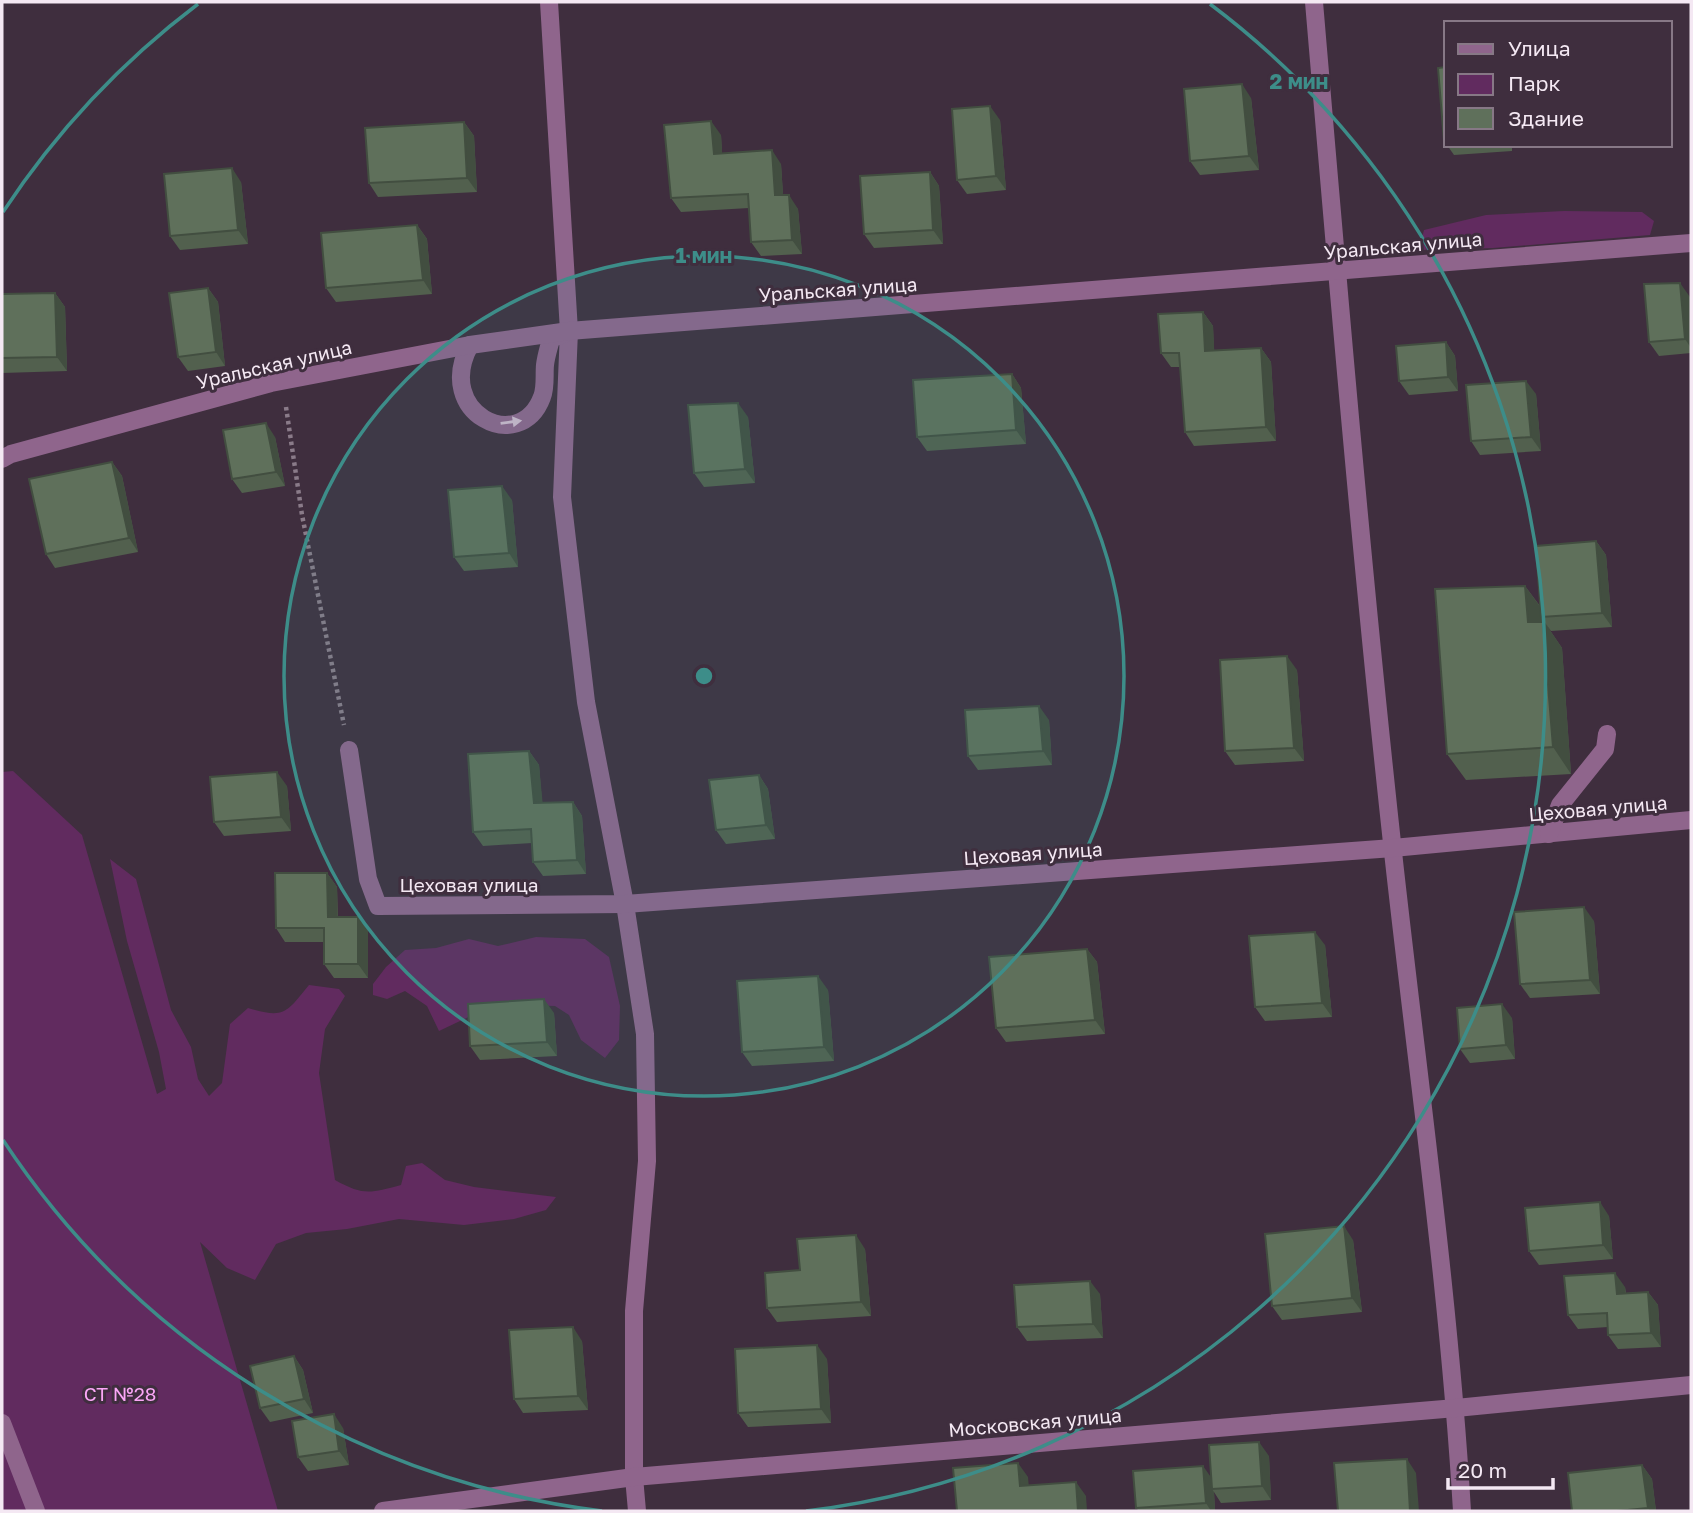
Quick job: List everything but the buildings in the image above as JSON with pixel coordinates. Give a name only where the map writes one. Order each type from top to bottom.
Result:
[{"type":"street","points":[[549,2],[569,331],[562,497],[586,702],[625,904],[645,1034],[647,1161],[634,1311],[637,1511]]},
{"type":"street","points":[[1314,2],[1337,271],[1393,848],[1456,1408],[1462,1511]]},
{"type":"street","name":"Уральская улица","points":[[2,459],[11,454],[282,381],[470,345],[569,331],[1691,243]]},
{"type":"street","points":[[470,345],[461,370],[465,401],[478,417],[496,423],[513,424],[528,418],[542,398],[545,363],[551,339],[569,331]]},
{"type":"street","points":[[1549,834],[1560,806],[1605,749],[1607,734]]},
{"type":"street","name":"Цеховая улица","points":[[349,750],[368,878],[378,906],[625,904],[1393,848],[1691,820]]},
{"type":"street","name":"Московская улица","points":[[383,1511],[635,1477],[1456,1408],[1691,1385]]},
{"type":"street","points":[[2,1423],[36,1511]]},
{"type":"path","points":[[282,381],[302,514],[349,750]]},
{"type":"green space","points":[[1564,211],[1642,212],[1654,221],[1650,235],[1493,248],[1419,250],[1424,230],[1486,215]]},
{"type":"green space","name":"СТ №28","points":[[13,771],[82,835],[157,1094],[166,1089],[159,1052],[127,941],[110,859],[136,879],[171,1010],[191,1047],[198,1079],[209,1096],[222,1083],[230,1024],[248,1008],[277,1013],[295,1002],[309,985],[339,989],[345,996],[325,1029],[319,1073],[335,1180],[360,1191],[382,1190],[401,1185],[406,1166],[422,1163],[445,1180],[474,1187],[556,1197],[546,1210],[514,1219],[464,1225],[399,1219],[347,1229],[306,1233],[276,1244],[255,1280],[227,1268],[200,1242],[278,1511],[2,1511],[2,772]]},
{"type":"green space","points":[[536,937],[585,939],[609,957],[620,1006],[619,1040],[605,1058],[581,1040],[569,1015],[555,1006],[525,1005],[479,1012],[439,1031],[427,1006],[405,991],[387,999],[373,995],[373,984],[386,967],[405,950],[436,948],[469,939],[498,946]]}]
